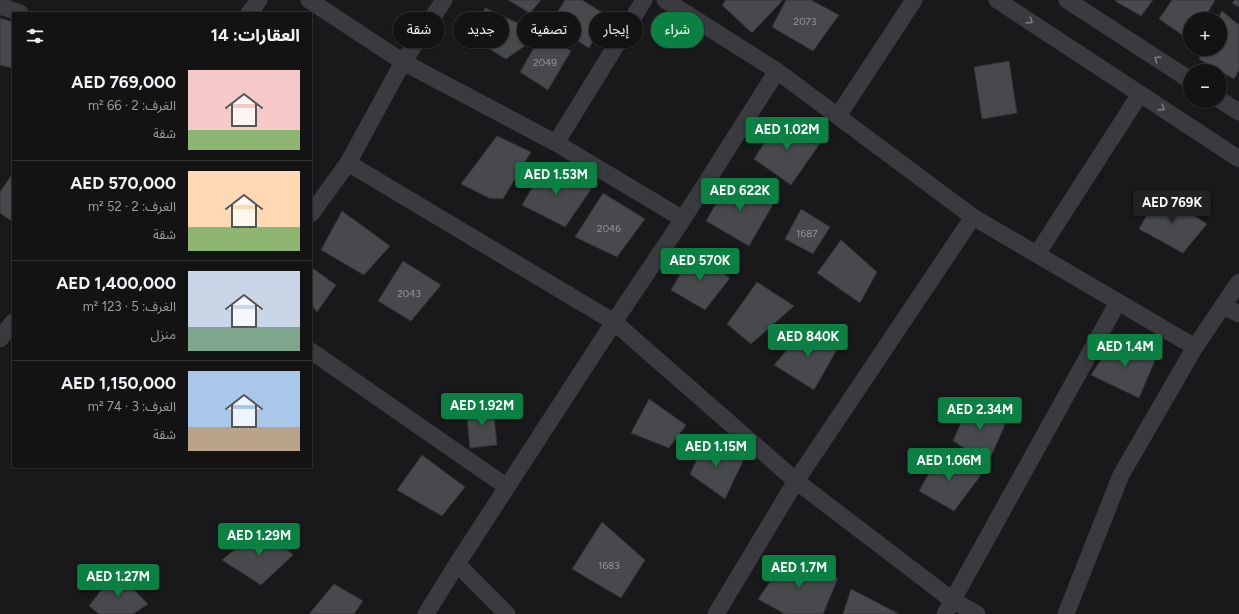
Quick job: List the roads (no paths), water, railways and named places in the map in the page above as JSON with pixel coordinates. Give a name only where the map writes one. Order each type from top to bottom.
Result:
[{"type":"street","points":[[251,12],[259,0]]},
{"type":"street","points":[[309,0],[403,62],[556,143],[683,219]]},
{"type":"street","points":[[312,213],[348,163],[403,62],[444,0]]},
{"type":"street","points":[[556,143],[644,0]]},
{"type":"street","points":[[665,0],[776,71],[973,217],[1195,347]]},
{"type":"street","points":[[838,116],[914,0]]},
{"type":"street","points":[[997,0],[1239,159]]},
{"type":"street","points":[[1067,0],[1183,75]]},
{"type":"street","points":[[0,6],[17,12]]},
{"type":"street","points":[[426,614],[614,322],[683,219],[776,71]]},
{"type":"street","points":[[1037,254],[1140,94]]},
{"type":"street","points":[[1227,104],[1239,112]]},
{"type":"street","points":[[348,163],[614,322],[796,481],[948,607],[977,614]]},
{"type":"street","points":[[716,614],[796,481],[973,217]]},
{"type":"street","points":[[1066,614],[1121,476],[1195,347],[1239,282]]},
{"type":"street","points":[[948,607],[1118,302]]},
{"type":"street","points":[[1223,306],[1239,314]]},
{"type":"street","points":[[0,339],[12,323]]},
{"type":"street","points":[[312,352],[507,487]]},
{"type":"street","points":[[457,564],[508,614]]}]
